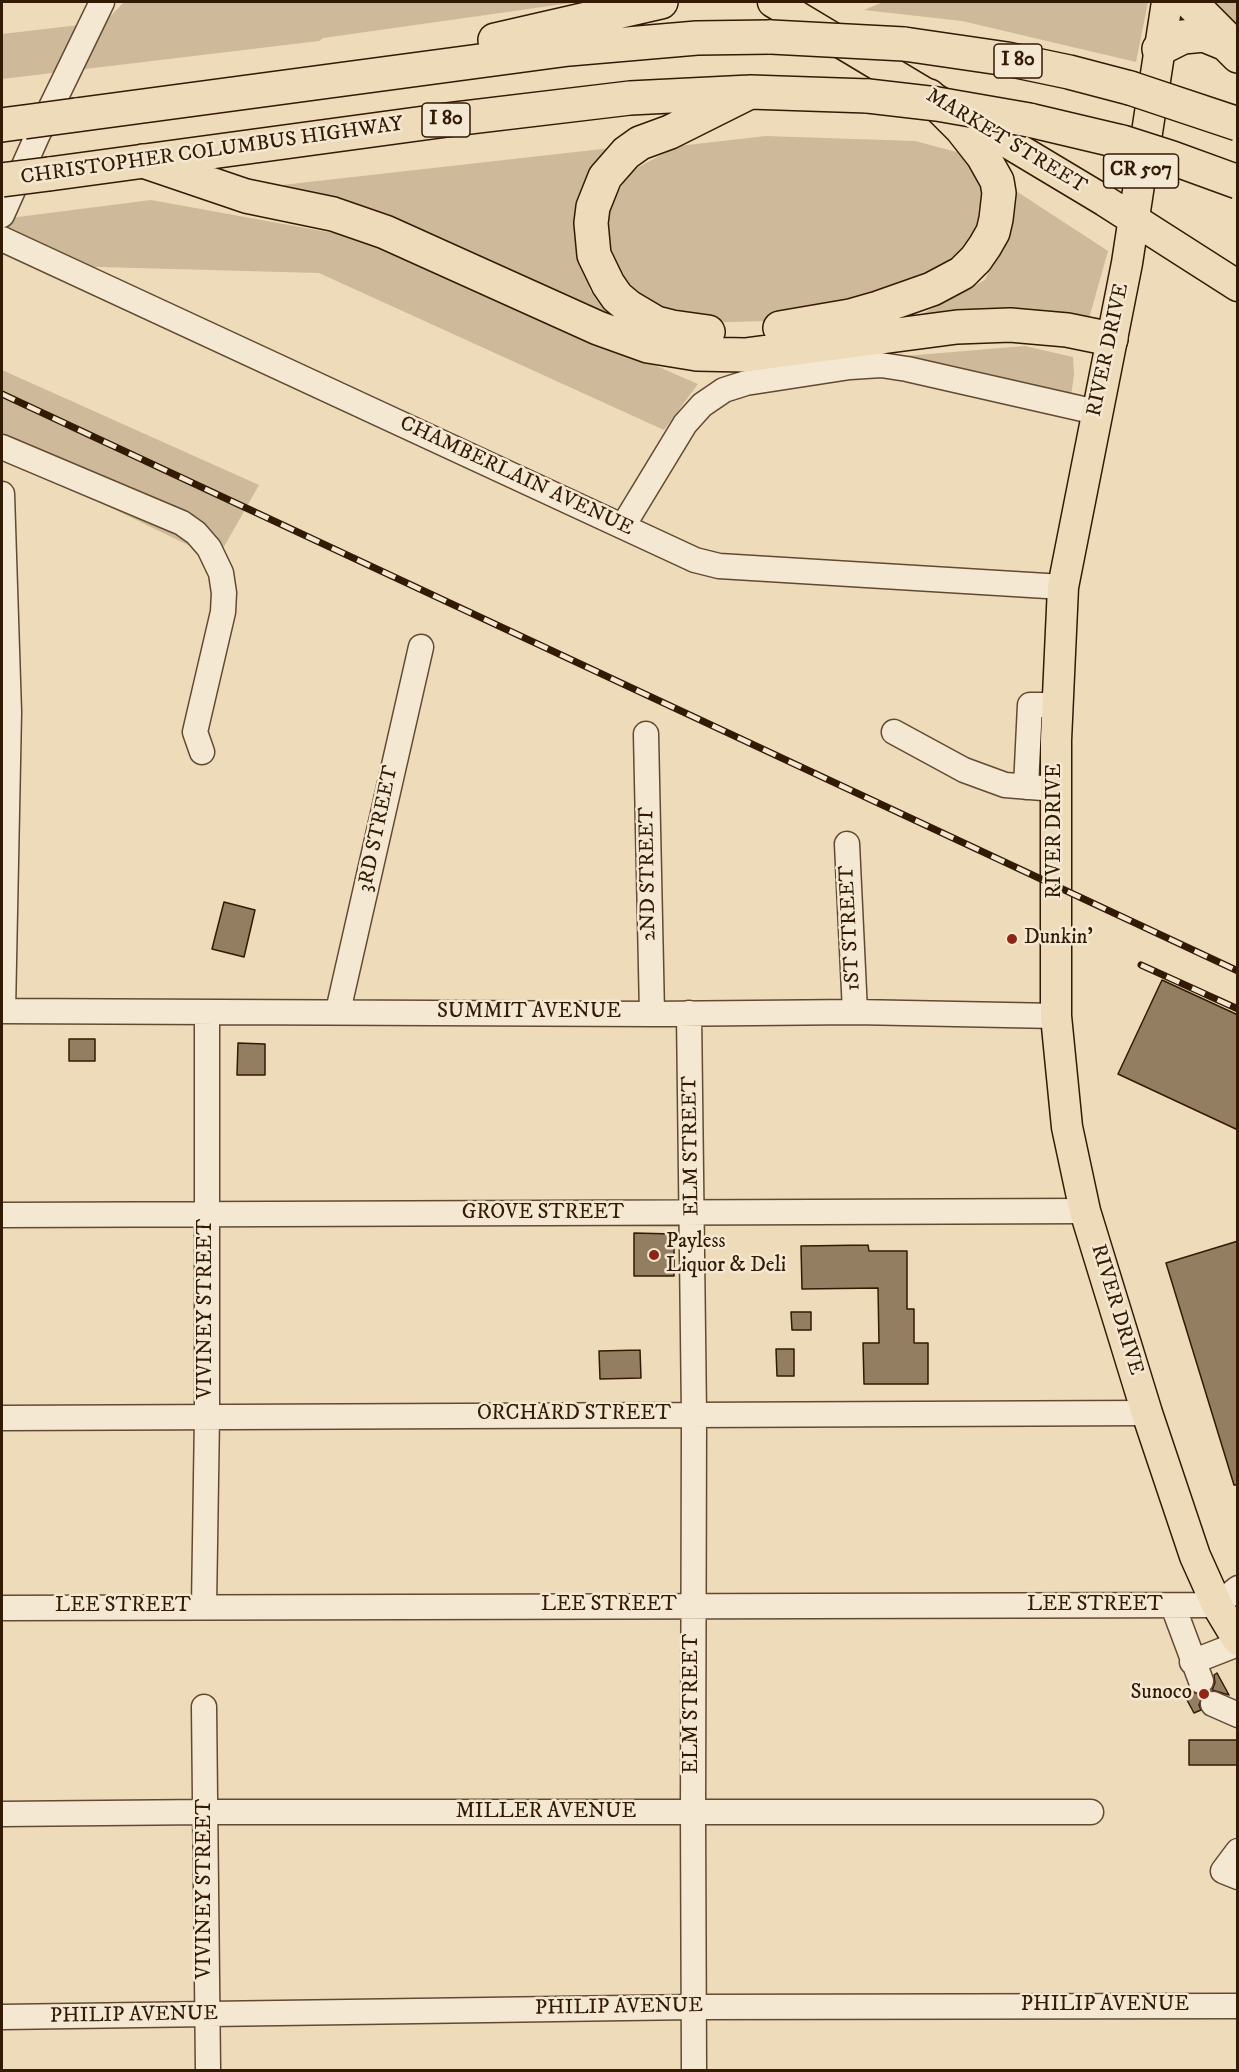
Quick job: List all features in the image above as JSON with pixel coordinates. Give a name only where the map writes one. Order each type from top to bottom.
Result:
[{"type":"highway","points":[[310,83],[661,2]]},
{"type":"highway","points":[[1190,2],[1228,40],[1238,56]]},
{"type":"highway","points":[[1159,49],[1183,37],[1204,35],[1226,44],[1238,56]]},
{"type":"highway","name":"I 80","points":[[21,127],[76,115],[506,57],[633,42],[771,37],[904,44],[1007,59],[1130,88],[1238,124]]},
{"type":"highway","points":[[750,92],[670,132],[640,143],[615,164],[605,177],[598,192],[592,215],[592,239],[594,255],[600,270],[608,284],[629,308],[657,323],[710,332],[748,332],[822,322],[905,299],[932,289],[962,273],[976,259],[993,232],[998,206],[997,181],[961,128],[929,96]]},
{"type":"highway","name":"CHRISTOPHER COLUMBUS HIGHWAY","points":[[2,180],[608,100],[750,92],[868,96],[937,104],[1029,120],[1122,142],[1238,182]]},
{"type":"highway","points":[[143,161],[246,196],[333,214],[385,232],[598,328],[648,346],[697,354],[745,355],[957,327],[1010,325],[1067,330],[1111,339]]},
{"type":"main road","name":"MARKET STREET","points":[[773,2],[1134,219],[1167,243],[1238,286]]},
{"type":"main road","name":"RIVER DRIVE","points":[[1167,2],[1134,219],[1063,587],[1056,705],[1042,740],[1041,788],[1056,1016],[1067,1127],[1085,1211],[1147,1413],[1195,1556],[1227,1597],[1238,1642]]},
{"type":"street","points":[[2,215],[21,127],[102,2]]},
{"type":"street","name":"CHAMBERLAIN AVENUE","points":[[2,239],[695,560],[719,566],[1063,587]]},
{"type":"street","points":[[623,526],[685,424],[702,405],[724,390],[746,383],[850,367],[881,365],[1096,412]]},
{"type":"street","points":[[2,447],[182,523],[196,533],[213,555],[221,573],[224,593],[223,612],[195,732],[202,752]]},
{"type":"street","points":[[2,494],[5,712],[2,1011]]},
{"type":"street","name":"3RD STREET","points":[[338,1011],[421,647]]},
{"type":"street","points":[[894,732],[964,770],[1005,785],[1041,788]]},
{"type":"street","name":"2ND STREET","points":[[646,734],[652,1014]]},
{"type":"street","name":"1ST STREET","points":[[847,844],[855,1012]]},
{"type":"street","name":"SUMMIT AVENUE","points":[[2,1011],[652,1014],[855,1012],[1056,1016]]},
{"type":"street","name":"VIVINEY STREET","points":[[204,1606],[207,1416],[207,1012]]},
{"type":"street","name":"ELM STREET","points":[[689,1014],[694,1415],[694,2070]]},
{"type":"street","name":"GROVE STREET","points":[[2,1215],[1085,1211]]},
{"type":"street","name":"ORCHARD STREET","points":[[2,1418],[1147,1413]]},
{"type":"street","name":"LEE STREET","points":[[2,1608],[1173,1606],[1227,1597]]},
{"type":"street","points":[[1173,1606],[1197,1672],[1238,1642]]},
{"type":"street","points":[[1213,1704],[1238,1715]]},
{"type":"street","name":"VIVINEY STREET","points":[[204,1707],[208,2070]]},
{"type":"street","name":"MILLER AVENUE","points":[[2,1814],[1091,1812]]},
{"type":"street","points":[[1238,1851],[1223,1871],[1238,1877]]},
{"type":"street","name":"PHILIP AVENUE","points":[[2,2017],[694,2007],[1238,2006]]},
{"type":"shaded area","points":[[124,2],[578,2],[323,38],[319,41],[2,79],[2,34],[105,22]]},
{"type":"shaded area","points":[[883,2],[1148,2],[1136,62],[962,21],[864,10]]},
{"type":"shaded area","points":[[1202,2],[1237,2],[1237,46]]},
{"type":"shaded area","points":[[766,136],[915,141],[968,155],[985,187],[979,231],[945,267],[859,304],[768,321],[694,323],[640,307],[607,269],[602,217],[631,171],[678,146]]},
{"type":"shaded area","points":[[620,147],[579,218],[590,291],[638,335],[273,186]]},
{"type":"shaded area","points":[[1013,189],[1108,251],[1088,322],[905,323],[985,280],[1015,212]]},
{"type":"shaded area","points":[[151,200],[361,238],[698,384],[664,430],[319,273],[64,266],[2,240],[2,219]]},
{"type":"shaded area","points":[[1025,346],[1073,357],[1074,375],[1071,396],[893,357]]},
{"type":"shaded area","points":[[2,370],[259,485],[217,559],[2,455]]},
{"type":"building","points":[[224,902],[255,910],[244,957],[212,949]]},
{"type":"building","points":[[1162,980],[1238,1015],[1238,1130],[1118,1074]]},
{"type":"building","points":[[69,1039],[95,1039],[95,1061],[69,1061]]},
{"type":"building","points":[[238,1043],[265,1044],[265,1075],[237,1075]]},
{"type":"building","name":"Payless Liquor & Deli","points":[[634,1233],[674,1234],[674,1276],[634,1276]]},
{"type":"building","points":[[1238,1241],[1238,1485],[1234,1485],[1166,1263]]},
{"type":"building","points":[[868,1245],[869,1251],[907,1251],[907,1309],[914,1309],[914,1343],[928,1343],[928,1384],[864,1384],[863,1343],[879,1343],[878,1288],[802,1289],[801,1246]]},
{"type":"building","points":[[791,1312],[811,1312],[811,1330],[792,1330]]},
{"type":"building","points":[[776,1349],[794,1349],[794,1376],[777,1376]]},
{"type":"building","points":[[640,1350],[641,1378],[600,1379],[599,1351]]},
{"type":"building","points":[[1217,1673],[1229,1695],[1212,1690],[1215,1683],[1214,1675]]},
{"type":"building","points":[[1189,1688],[1192,1692],[1203,1695],[1199,1705],[1201,1710],[1194,1713],[1182,1691]]},
{"type":"building","points":[[1189,1740],[1238,1740],[1238,1765],[1189,1765]]},
{"type":"railway","points":[[2,394],[1238,971]]},
{"type":"railway","points":[[1141,965],[1238,1009]]},
{"type":"place","name":"Dunkin'","points":[[1012,939]]},
{"type":"place","name":"Payless Liquor & Deli","points":[[654,1255]]},
{"type":"place","name":"Sunoco","points":[[1204,1694]]}]
